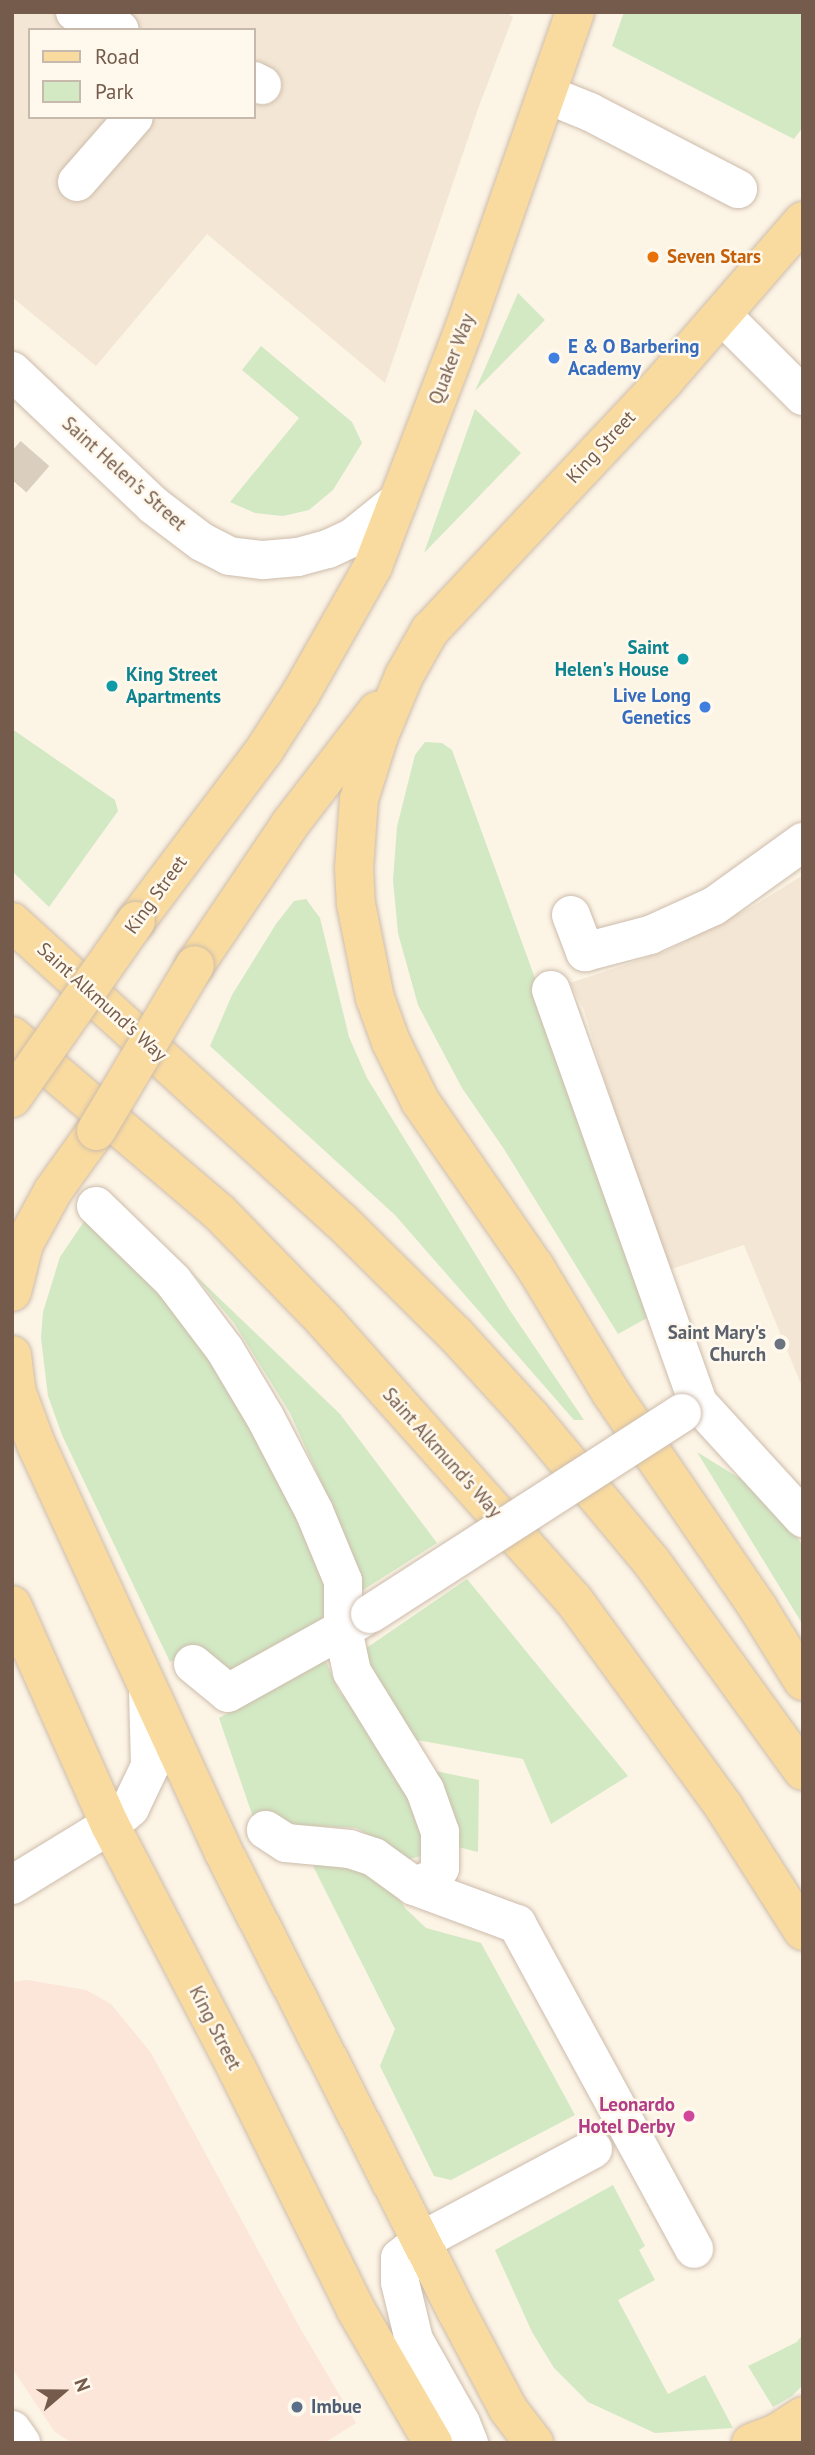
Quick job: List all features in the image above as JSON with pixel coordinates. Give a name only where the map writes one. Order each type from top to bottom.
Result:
[{"type":"main road","name":"Quaker Way","points":[[301,693],[373,566],[464,329],[575,12]]},
{"type":"main road","name":"King Street","points":[[404,676],[430,630],[722,315],[803,221]]},
{"type":"main road","points":[[12,1292],[24,1244],[53,1191],[96,1131],[195,965],[290,824],[404,676]]},
{"type":"main road","points":[[404,676],[379,736],[359,799],[355,833],[356,904],[375,998],[391,1042],[420,1101],[535,1267],[611,1393],[758,1608],[803,1682]]},
{"type":"main road","name":"King Street","points":[[12,1098],[136,921],[265,749],[301,693]]},
{"type":"main road","name":"Saint Alkmund's Way","points":[[12,922],[340,1220],[456,1335],[530,1416],[651,1561],[803,1771]]},
{"type":"main road","name":"Saint Alkmund's Way","points":[[12,1036],[219,1212],[324,1320],[564,1589],[723,1807],[803,1931]]},
{"type":"main road","points":[[12,1355],[16,1390],[36,1444],[254,1913],[508,2409],[534,2443]]},
{"type":"main road","name":"King Street","points":[[13,1608],[110,1825],[238,2071],[356,2310],[433,2443]]},
{"type":"main road","points":[[751,2443],[777,2433],[803,2416]]},
{"type":"street","points":[[75,12],[115,28]]},
{"type":"street","points":[[548,94],[590,112],[738,189]]},
{"type":"street","points":[[77,182],[132,119]]},
{"type":"street","points":[[722,315],[803,396]]},
{"type":"street","name":"Saint Helen's Street","points":[[12,371],[153,505],[202,542],[229,556],[263,560],[298,557],[327,549],[352,538],[398,501]]},
{"type":"street","points":[[571,915],[585,952],[650,935],[714,906],[803,842]]},
{"type":"street","points":[[551,990],[690,1408],[803,1518]]},
{"type":"street","points":[[96,1206],[173,1282],[225,1350],[265,1416],[314,1511],[357,1622],[352,1672],[425,1790],[440,1832],[440,1868],[433,1880],[414,1886]]},
{"type":"street","points":[[193,1664],[228,1693],[357,1622],[690,1408]]},
{"type":"street","points":[[12,1885],[110,1825],[130,1808],[150,1766],[148,1689]]},
{"type":"street","points":[[266,1830],[286,1843],[350,1849],[374,1857],[414,1886],[517,1924],[694,2249]]},
{"type":"street","points":[[468,2443],[461,2423],[414,2340],[400,2282],[400,2258],[421,2241],[593,2149]]},
{"type":"street","points":[[12,2430],[21,2443]]},
{"type":"shaded area","points":[[12,12],[506,12],[513,17],[479,106],[385,383],[207,234],[96,366],[12,297]]},
{"type":"shaded area","points":[[803,875],[803,1389],[744,1245],[662,1272],[584,1010],[570,983],[667,951],[757,904]]},
{"type":"shaded area","points":[[27,1980],[86,1990],[111,2004],[151,2053],[300,2328],[356,2423],[324,2443],[73,2443],[55,2432],[12,2368],[12,1982]]},
{"type":"green space","points":[[624,12],[803,12],[803,127],[794,139],[612,46]]},
{"type":"green space","points":[[518,293],[545,320],[475,391]]},
{"type":"green space","points":[[261,346],[352,422],[362,443],[333,490],[309,510],[283,516],[255,513],[230,502],[299,418],[242,370]]},
{"type":"green space","points":[[475,409],[521,453],[424,553]]},
{"type":"green space","points":[[12,729],[115,800],[118,811],[49,907],[12,871]]},
{"type":"green space","points":[[425,742],[442,743],[452,750],[596,1146],[647,1318],[618,1334],[504,1149],[462,1088],[418,1005],[398,933],[393,880],[397,827],[415,755]]},
{"type":"green space","points":[[306,899],[320,918],[349,1037],[367,1078],[509,1309],[584,1420],[574,1420],[395,1215],[210,1046],[232,995],[276,924],[294,901]]},
{"type":"green space","points":[[89,1214],[178,1311],[226,1373],[334,1583],[326,1618],[233,1675],[182,1657],[170,1662],[62,1435],[48,1396],[41,1338],[43,1312],[60,1257]]},
{"type":"green space","points":[[191,1271],[340,1414],[437,1543],[360,1592],[334,1511],[290,1413],[234,1323]]},
{"type":"green space","points":[[697,1452],[744,1481],[803,1546],[803,1625]]},
{"type":"green space","points":[[467,1579],[628,1776],[551,1824],[523,1759],[417,1740],[363,1669],[362,1651]]},
{"type":"green space","points":[[325,1659],[339,1691],[374,1734],[421,1821],[421,1856],[406,1860],[357,1828],[255,1823],[219,1718]]},
{"type":"green space","points":[[435,1771],[479,1780],[478,1852],[450,1845]]},
{"type":"green space","points":[[335,1860],[358,1865],[394,1892],[406,1909],[426,1928],[481,1943],[575,2115],[451,2180],[434,2176],[380,2066],[395,2029],[313,1866]]},
{"type":"green space","points":[[613,2185],[645,2246],[639,2250],[655,2280],[618,2300],[668,2394],[705,2375],[733,2428],[655,2433],[588,2402],[554,2368],[532,2332],[495,2250]]},
{"type":"green space","points":[[803,2334],[803,2385],[792,2396],[773,2407],[748,2366],[797,2342]]},
{"type":"tunnel","points":[[12,480],[35,454]]},
{"type":"place","name":"Seven Stars","points":[[653,257]]},
{"type":"place","name":"E & O Barbering Academy","points":[[554,358]]},
{"type":"place","name":"Saint Helen's House","points":[[683,659]]},
{"type":"place","name":"King Street Apartments","points":[[112,686]]},
{"type":"place","name":"Live Long Genetics","points":[[705,707]]},
{"type":"place","name":"Saint Mary's Church","points":[[780,1344]]},
{"type":"place","name":"Leonardo Hotel Derby","points":[[689,2116]]},
{"type":"place","name":"Imbue","points":[[297,2407]]}]
